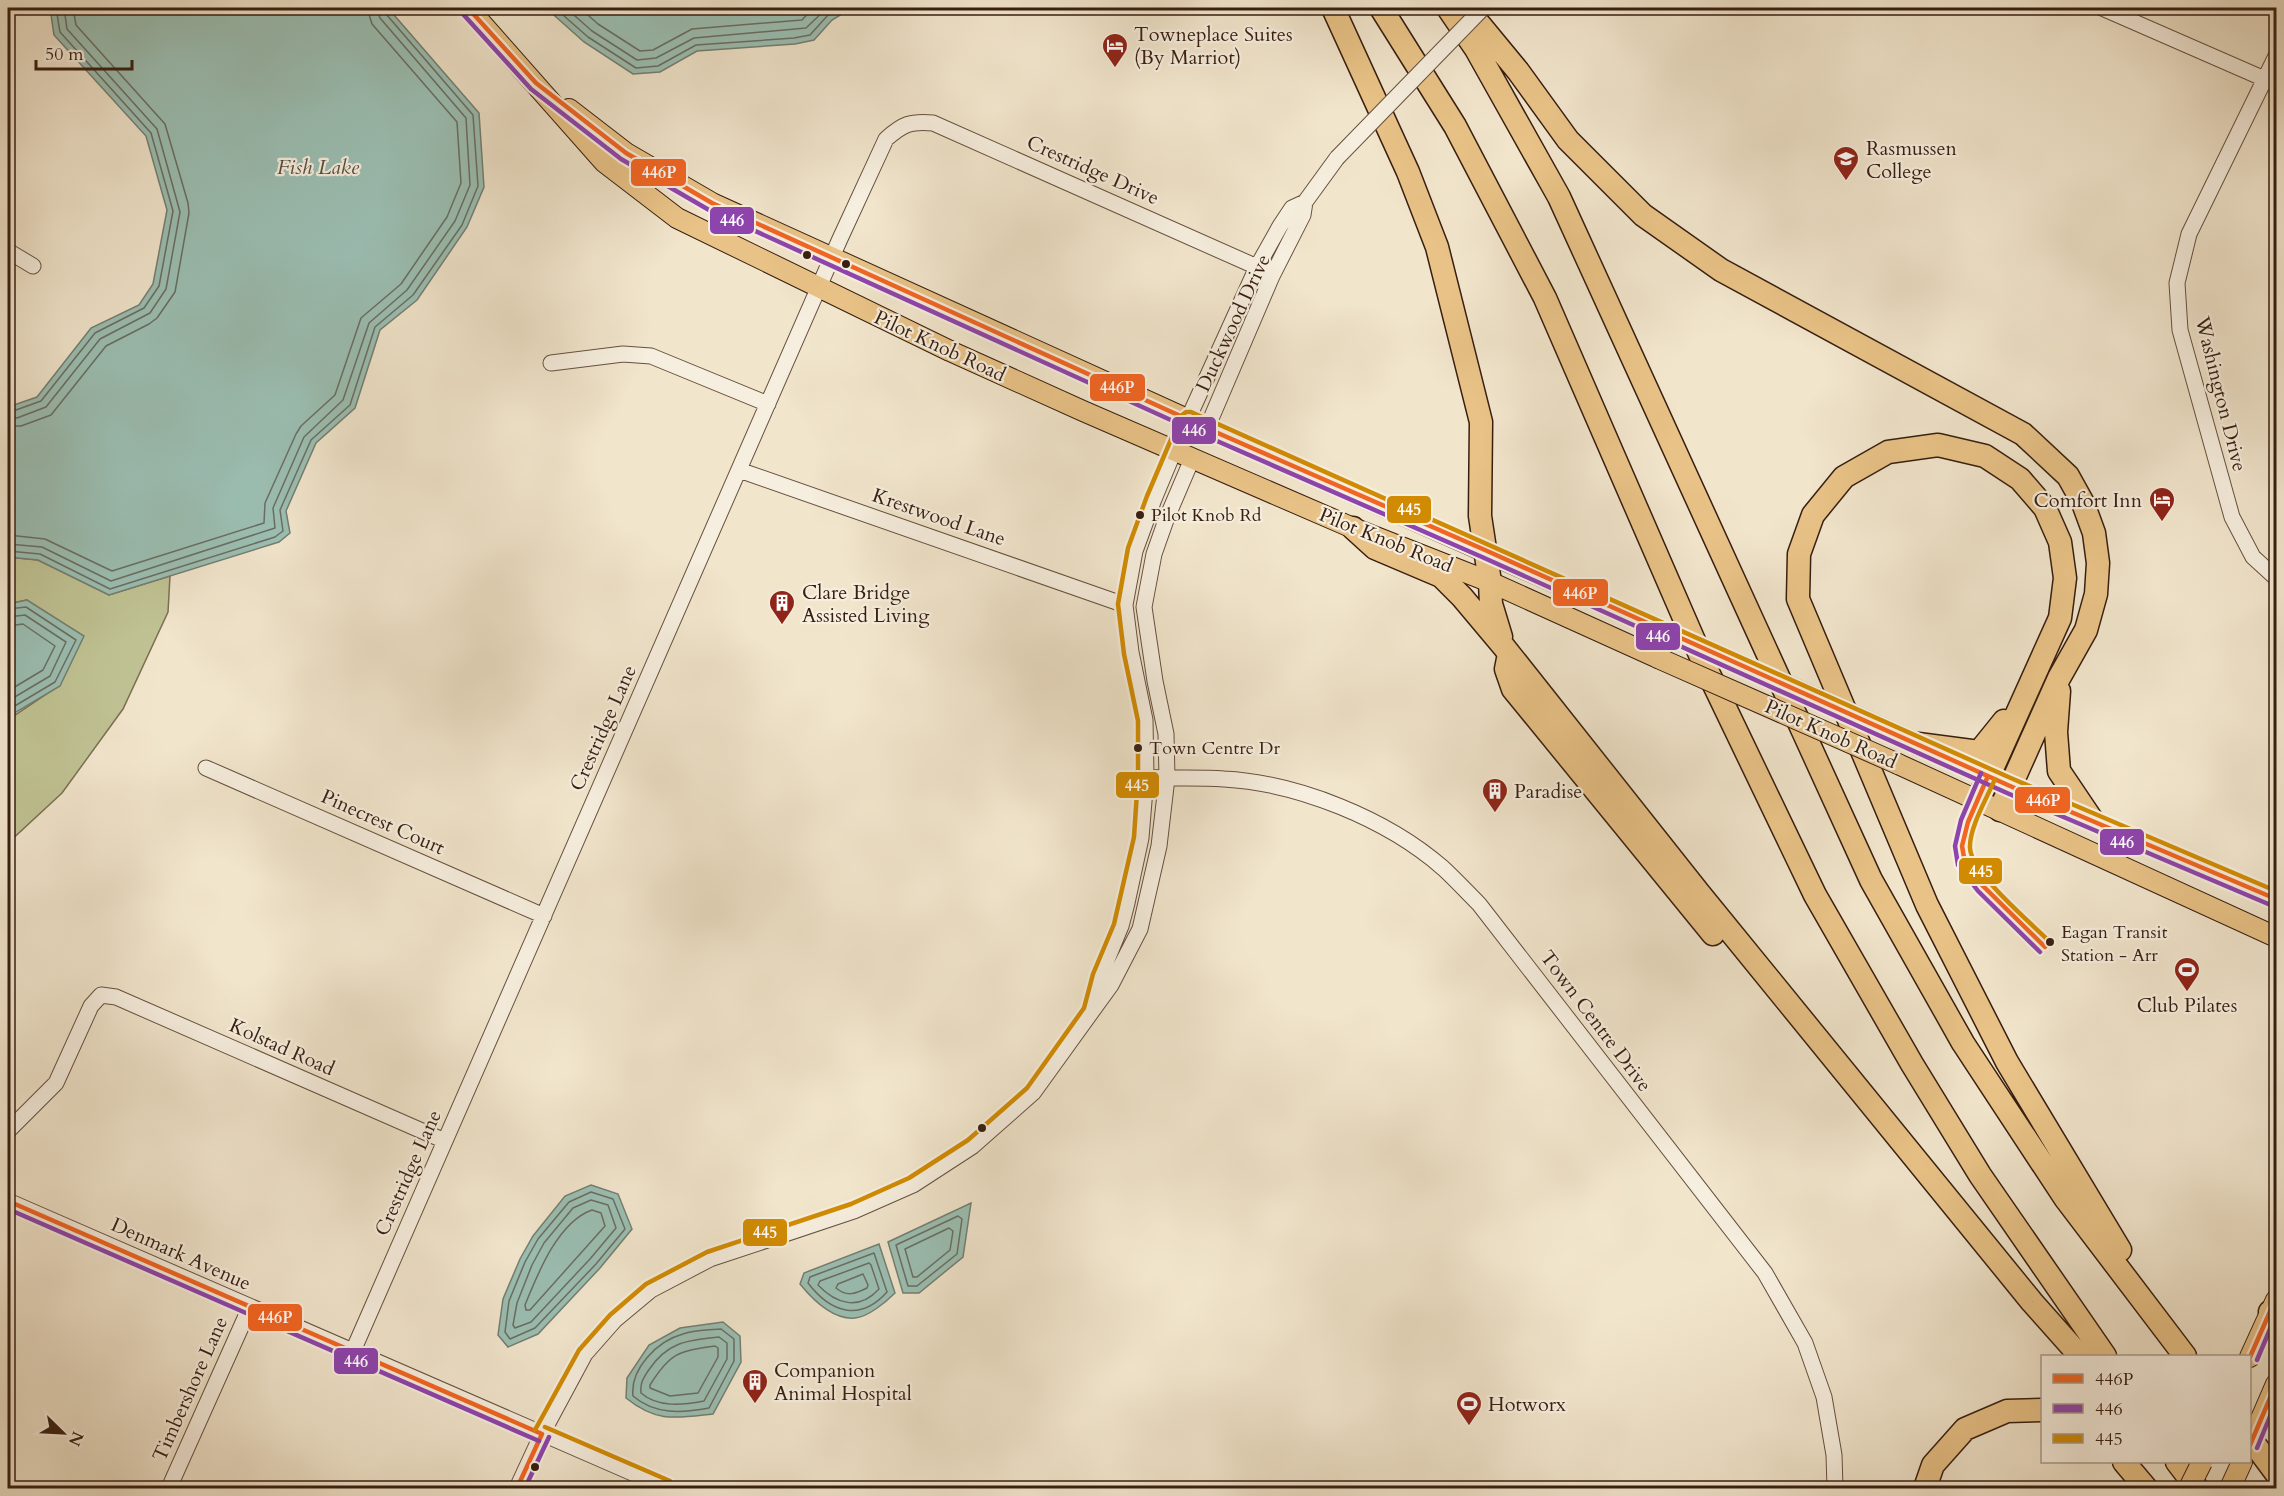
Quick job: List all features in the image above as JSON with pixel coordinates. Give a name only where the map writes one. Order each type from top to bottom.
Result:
[{"type":"highway","points":[[1333,8],[1408,172],[1437,247],[1481,422],[1480,516],[1491,604],[1507,650]]},
{"type":"highway","points":[[1381,8],[1455,126],[1545,298],[1705,666],[1815,895],[1912,1064],[1980,1174],[2104,1355]]},
{"type":"highway","points":[[1448,8],[1476,49],[1559,197],[1871,880],[1963,1042],[2065,1198],[2183,1354]]},
{"type":"highway","points":[[1466,8],[1518,71],[1568,140],[1643,215],[1721,270],[2023,434],[2068,476],[2083,503],[2094,533],[2098,563],[2096,594],[2086,630],[2059,678],[2000,810]]},
{"type":"highway","points":[[1978,800],[2060,618],[2065,578],[2060,542],[2045,508],[2020,479],[1985,456],[1938,445],[1888,452],[1844,477],[1813,515],[1799,555],[1798,599],[1932,915],[2007,1062],[2183,1354]]},
{"type":"highway","points":[[1353,528],[1376,548],[1441,576],[1507,650],[1700,893],[2032,1302],[2079,1355]]},
{"type":"highway","points":[[2059,678],[2056,732],[2059,771],[2092,820]]},
{"type":"highway","points":[[1918,744],[1979,752],[2026,694]]},
{"type":"highway","points":[[1925,1488],[1933,1465],[1965,1429],[2007,1411],[2041,1410]]},
{"type":"highway","points":[[2255,1430],[2277,1473]]},
{"type":"highway","points":[[2126,1463],[2146,1488]]},
{"type":"highway","points":[[2178,1463],[2197,1488]]},
{"type":"main road","name":"Pilot Knob Road","points":[[468,8],[603,162],[677,218],[950,351],[1353,528],[1490,582],[1978,800],[2277,937]]},
{"type":"main road","name":"Pilot Knob Road","points":[[536,83],[626,153],[712,203],[1207,428],[2010,786],[2277,899]]},
{"type":"main road","name":"Duckwood Drive","points":[[1174,451],[1188,419]]},
{"type":"main road","name":"Duckwood Drive","points":[[1192,459],[1207,428]]},
{"type":"main road","points":[[2251,1355],[2274,1306]]},
{"type":"main road","points":[[2255,1430],[2277,1384]]},
{"type":"main road","points":[[2189,1488],[2201,1463]]},
{"type":"main road","points":[[2230,1488],[2241,1463]]},
{"type":"street","name":"Duckwood Drive","points":[[1188,419],[1292,208],[1305,201],[1337,158],[1483,8]]},
{"type":"street","points":[[2102,8],[2271,82]]},
{"type":"street","name":"Washington Drive","points":[[2277,56],[2271,82],[2189,234],[2177,283],[2180,330],[2232,517],[2253,557],[2277,578]]},
{"type":"street","name":"Crestridge Drive","points":[[900,127],[915,121],[933,123],[1262,269]]},
{"type":"street","name":"Crestridge Lane","points":[[353,1351],[878,153],[886,139],[900,127]]},
{"type":"street","name":"Duckwood Drive","points":[[1207,428],[1267,286],[1303,215],[1305,201]]},
{"type":"street","points":[[8,252],[33,266]]},
{"type":"street","points":[[552,363],[622,354],[651,356],[768,404]]},
{"type":"street","name":"Duckwood Drive","points":[[1091,1011],[1100,977],[1121,926],[1141,838],[1146,777],[1145,720],[1131,652],[1125,605],[1135,551],[1174,451]]},
{"type":"street","name":"Duckwood Drive","points":[[518,1488],[542,1434],[585,1354],[615,1320],[651,1290],[710,1259],[854,1211],[913,1185],[973,1146],[1033,1093],[1111,985],[1140,929],[1159,846],[1167,778],[1166,734],[1144,607],[1154,554],[1192,459]]},
{"type":"street","name":"Krestwood Lane","points":[[739,470],[1125,605]]},
{"type":"street","name":"Pinecrest Court","points":[[206,768],[544,916]]},
{"type":"street","name":"Town Centre Drive","points":[[1146,777],[1226,779],[1285,788],[1341,806],[1398,836],[1441,867],[1479,904],[1765,1273],[1805,1343],[1824,1397],[1834,1455],[1834,1488]]},
{"type":"street","name":"Kolstad Road","points":[[8,1131],[56,1083],[91,1006],[101,995],[116,997],[445,1142]]},
{"type":"street","name":"Denmark Avenue","points":[[8,1201],[667,1488]]},
{"type":"street","name":"Timbershore Lane","points":[[169,1488],[250,1307]]},
{"type":"green space","points":[[8,557],[38,560],[109,595],[170,576],[168,612],[123,709],[62,793],[8,843],[8,720],[54,689],[27,600],[8,604]]},
{"type":"water","name":"Fish Lake","points":[[50,8],[388,8],[479,113],[484,187],[467,227],[417,300],[380,330],[355,408],[316,443],[286,511],[290,533],[279,542],[109,595],[38,560],[8,557],[8,400],[14,405],[37,397],[91,328],[139,305],[153,284],[167,210],[146,136],[54,35]]},
{"type":"water","points":[[546,8],[852,8],[832,20],[814,40],[795,44],[697,51],[660,72],[633,74],[584,42]]},
{"type":"water","points":[[27,600],[84,636],[60,686],[8,717],[8,604]]},
{"type":"water","points":[[591,1185],[618,1194],[632,1229],[600,1268],[538,1334],[508,1347],[498,1335],[503,1299],[520,1259],[533,1236],[565,1196]]},
{"type":"water","points":[[971,1203],[963,1257],[919,1293],[903,1293],[888,1242]]},
{"type":"water","points":[[879,1244],[895,1293],[871,1312],[855,1318],[839,1316],[824,1308],[800,1284],[804,1273]]},
{"type":"water","points":[[723,1322],[740,1336],[741,1362],[713,1414],[667,1417],[647,1412],[626,1398],[627,1378],[649,1345],[680,1328]]},
{"type":"transit line","name":"446P","points":[[468,8],[536,83],[626,153],[712,203],[1220,434],[1485,550],[2010,786],[2276,899]]},
{"type":"transit line","name":"446","points":[[462,13],[531,89],[621,159],[709,210],[1217,441],[1482,557],[2007,793],[2273,906]]},
{"type":"transit line","name":"445","points":[[535,1430],[579,1350],[610,1315],[646,1284],[707,1252],[851,1204],[909,1178],[968,1140],[1027,1088],[1084,1008],[1093,974],[1114,924],[1134,837],[1138,777],[1138,721],[1124,654],[1118,604],[1128,548],[1181,416],[1186,412],[1191,412],[2013,779],[2276,891]]},
{"type":"transit line","name":"446","points":[[1981,773],[1961,820],[1955,846],[1958,865],[1978,891],[2040,952]]},
{"type":"transit line","name":"446P","points":[[1988,776],[1968,822],[1962,846],[1965,863],[1983,886],[2045,947]]},
{"type":"transit line","name":"445","points":[[1995,779],[1972,831],[1970,848],[1973,858],[1991,884],[2050,942]]},
{"type":"transit line","name":"446P","points":[[8,1201],[542,1434]]},
{"type":"transit line","name":"446","points":[[8,1209],[539,1441]]},
{"type":"transit line","name":"446P","points":[[2251,1355],[2276,1298]]},
{"type":"transit line","name":"446","points":[[2257,1360],[2276,1315]]},
{"type":"transit line","name":"446P","points":[[2251,1443],[2276,1384]]},
{"type":"transit line","name":"446","points":[[2257,1448],[2276,1402]]},
{"type":"transit line","name":"445","points":[[545,1427],[670,1481]]},
{"type":"transit line","name":"446P","points":[[517,1488],[542,1434]]},
{"type":"transit line","name":"446","points":[[525,1488],[549,1437]]},
{"type":"place","name":"Towneplace Suites (By Marriot)","points":[[1115,69]]},
{"type":"place","name":"Rasmussen College","points":[[1846,182]]},
{"type":"place","name":"Pilot Knob Rd","points":[[1140,515]]},
{"type":"place","name":"Comfort Inn","points":[[2162,523]]},
{"type":"place","name":"Clare Bridge Assisted Living","points":[[782,626]]},
{"type":"place","name":"Town Centre Dr","points":[[1138,748]]},
{"type":"place","name":"Paradise","points":[[1495,814]]},
{"type":"place","name":"Eagan Transit Station - Arr","points":[[2050,942]]},
{"type":"place","name":"Club Pilates","points":[[2187,993]]},
{"type":"place","name":"Companion Animal Hospital","points":[[755,1405]]},
{"type":"place","name":"Hotworx","points":[[1469,1427]]}]
